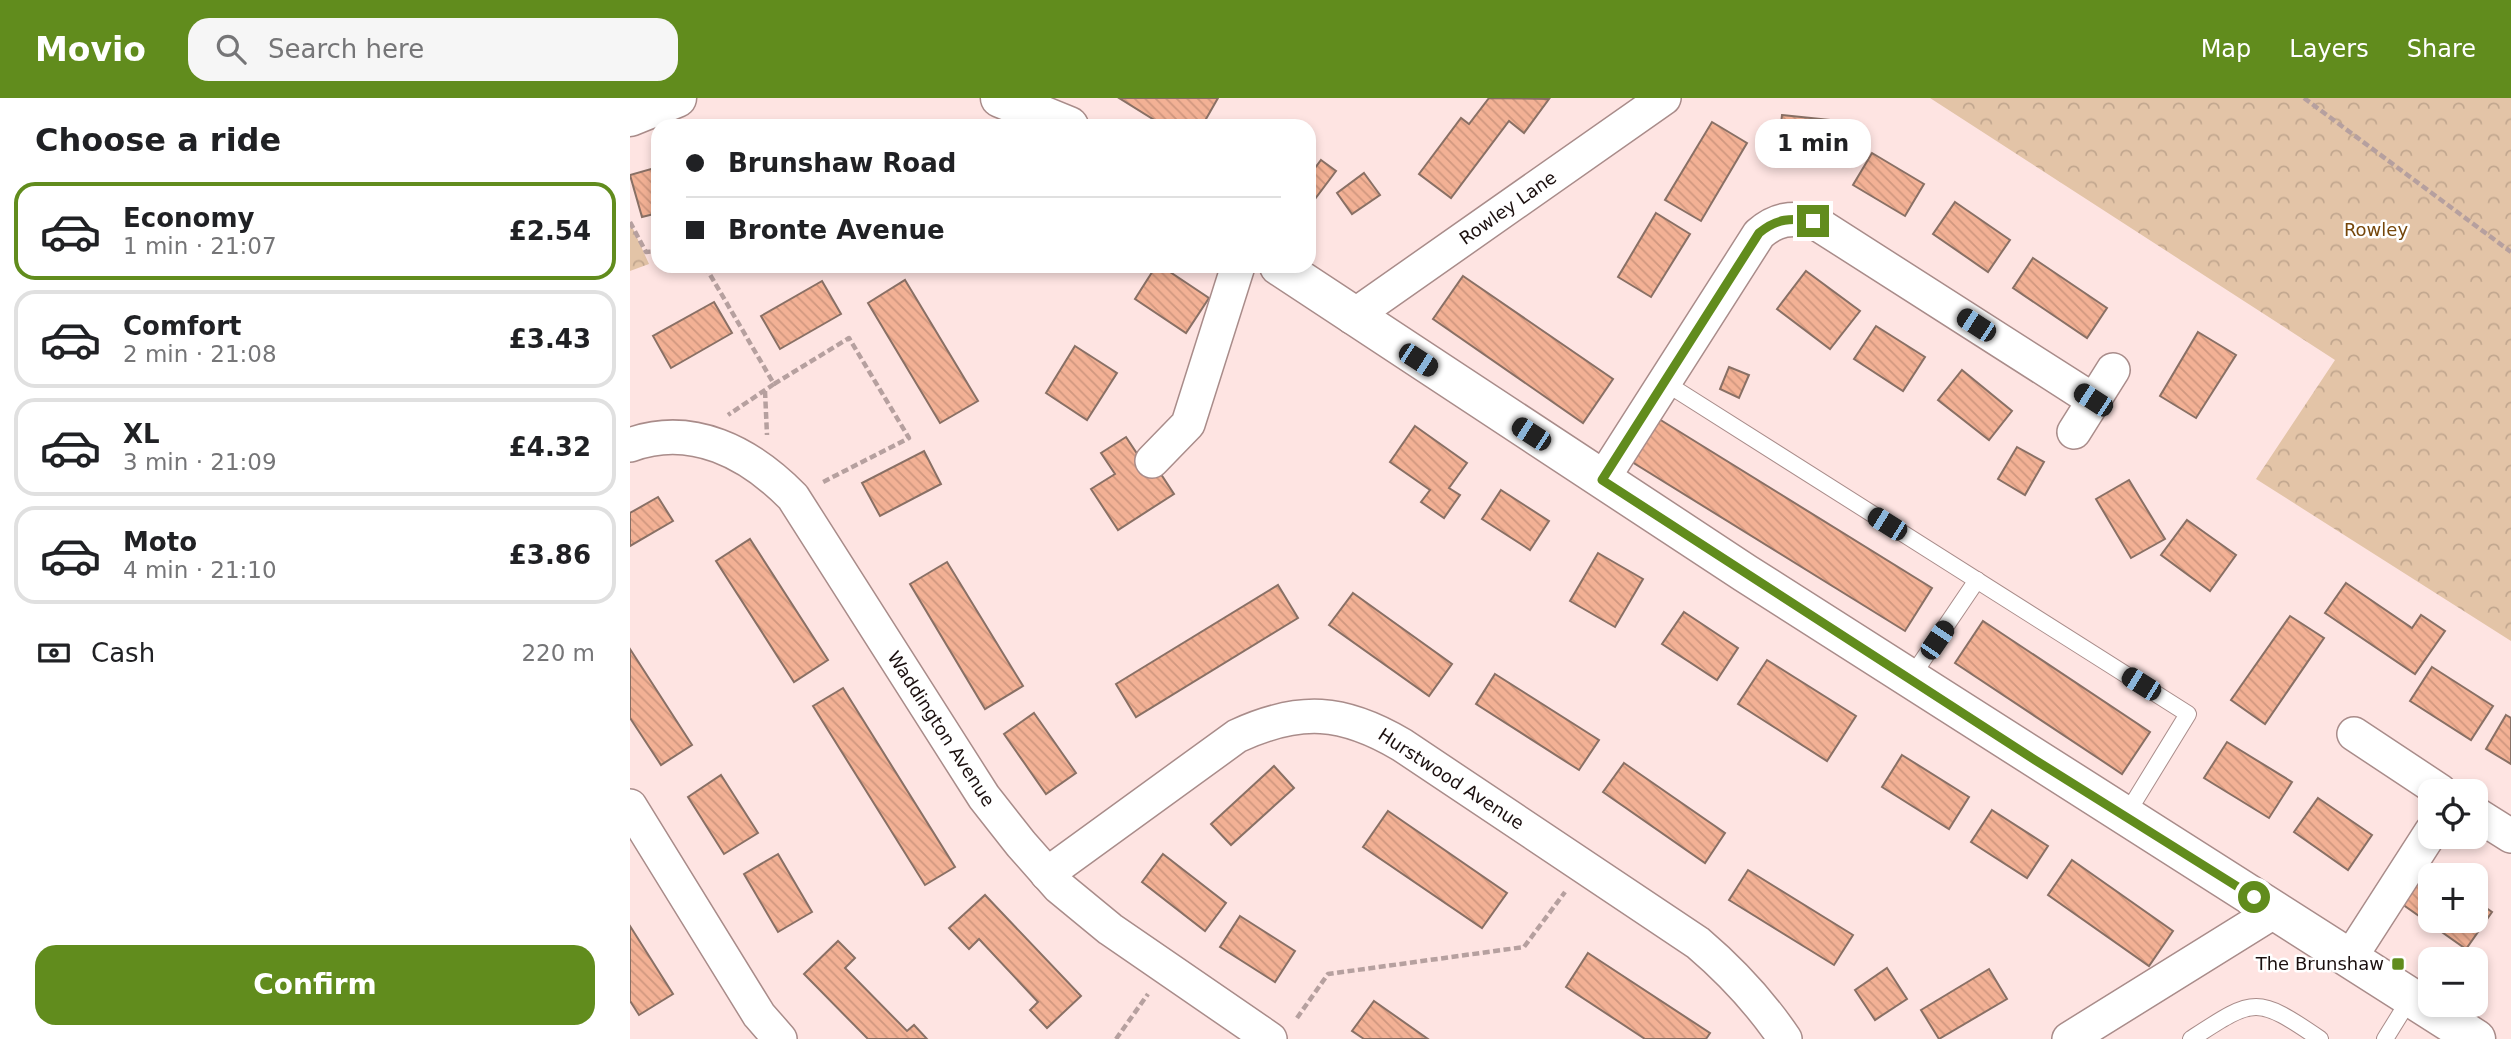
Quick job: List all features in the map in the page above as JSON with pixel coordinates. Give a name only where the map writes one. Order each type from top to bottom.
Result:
[{"type":"street","points":[[630,117],[677,98]]},
{"type":"street","points":[[1000,98],[1052,119]]},
{"type":"street","name":"Rowley Lane","points":[[1352,317],[1664,98]]},
{"type":"street","points":[[1602,480],[1759,233],[1771,223],[1791,218],[1813,221],[2093,400]]},
{"type":"street","points":[[1152,461],[1188,424],[1236,273]]},
{"type":"street","points":[[1289,273],[1352,317],[1910,680],[2476,1039]]},
{"type":"street","points":[[2074,432],[2113,370]]},
{"type":"street","name":"Waddington Avenue","points":[[630,445],[673,437],[708,441],[768,471],[793,497],[984,797],[1047,874],[1110,929],[1166,968],[1280,1034]]},
{"type":"street","name":"Hurstwood Avenue","points":[[1047,874],[1237,736],[1264,723],[1305,715],[1337,716],[1372,727],[1698,943],[1730,970],[1761,1003],[1785,1039]]},
{"type":"street","points":[[2354,734],[2422,779]]},
{"type":"street","points":[[630,806],[759,1015],[780,1039]]},
{"type":"street","points":[[2488,822],[2511,836]]},
{"type":"street","points":[[2350,958],[2420,849]]},
{"type":"street","points":[[2069,1039],[2275,911]]},
{"type":"lane","points":[[1664,382],[2188,714],[2125,816]]},
{"type":"lane","points":[[1910,680],[1977,580]]},
{"type":"lane","points":[[2385,1039],[2411,998]]},
{"type":"lane","points":[[2191,1039],[2236,1010],[2260,1005],[2295,1022],[2320,1039]]},
{"type":"path","points":[[2304,98],[2511,252]]},
{"type":"path","points":[[630,223],[646,252],[651,252]]},
{"type":"path","points":[[709,273],[774,384]]},
{"type":"path","points":[[726,416],[849,338],[909,438],[793,497]]},
{"type":"path","points":[[1280,1034],[1328,975],[1524,947],[1584,866]]},
{"type":"path","points":[[1116,1039],[1166,968]]},
{"type":"green space","name":"Rowley","points":[[1930,98],[2511,98],[2511,641],[2256,479],[2335,360]]},
{"type":"green space","points":[[630,222],[649,264],[630,271]]},
{"type":"building","points":[[1119,98],[1218,98],[1206,119],[1153,119]]},
{"type":"building","points":[[1489,98],[1549,99],[1524,133],[1509,121],[1451,198],[1419,174],[1461,118],[1469,124]]},
{"type":"building","points":[[1782,115],[1839,121],[1835,158],[1778,152]]},
{"type":"building","points":[[1712,122],[1747,143],[1701,221],[1665,200]]},
{"type":"building","points":[[1872,153],[1924,184],[1905,216],[1853,185]]},
{"type":"building","points":[[1321,160],[1336,171],[1316,198],[1316,167]]},
{"type":"building","points":[[651,169],[651,215],[642,217],[630,175]]},
{"type":"building","points":[[1364,173],[1380,195],[1352,214],[1337,193]]},
{"type":"building","points":[[1955,202],[2010,240],[1988,272],[1933,234]]},
{"type":"building","points":[[1656,213],[1690,234],[1651,297],[1618,277]]},
{"type":"building","points":[[2033,258],[2107,308],[2087,338],[2013,288]]},
{"type":"building","points":[[1806,271],[1860,311],[1830,349],[1777,309]]},
{"type":"building","points":[[1152,273],[1172,273],[1209,298],[1186,333],[1135,299]]},
{"type":"building","points":[[1463,276],[1613,379],[1583,423],[1433,319]]},
{"type":"building","points":[[905,280],[978,401],[940,423],[868,303]]},
{"type":"building","points":[[822,281],[841,314],[780,349],[761,316]]},
{"type":"building","points":[[714,302],[732,333],[671,368],[653,336]]},
{"type":"building","points":[[1876,326],[1925,357],[1903,391],[1854,359]]},
{"type":"building","points":[[2198,332],[2236,355],[2196,418],[2160,396]]},
{"type":"building","points":[[1075,346],[1117,373],[1087,420],[1046,393]]},
{"type":"building","points":[[1729,367],[1749,375],[1739,398],[1720,389]]},
{"type":"building","points":[[1962,370],[2012,411],[1989,440],[1938,400]]},
{"type":"building","points":[[1659,419],[1932,588],[1905,631],[1632,462]]},
{"type":"building","points":[[1415,426],[1467,463],[1449,488],[1460,495],[1444,518],[1421,502],[1430,490],[1390,462]]},
{"type":"building","points":[[1126,437],[1138,455],[1145,450],[1174,494],[1118,530],[1091,489],[1115,474],[1101,453]]},
{"type":"building","points":[[2017,447],[2044,462],[2025,495],[1998,479]]},
{"type":"building","points":[[924,451],[941,484],[880,516],[862,483]]},
{"type":"building","points":[[2129,480],[2165,539],[2131,558],[2096,499]]},
{"type":"building","points":[[1501,490],[1549,521],[1530,550],[1482,519]]},
{"type":"building","points":[[658,497],[673,521],[630,546],[630,513]]},
{"type":"building","points":[[2187,520],[2236,555],[2210,591],[2161,555]]},
{"type":"building","points":[[750,539],[828,660],[794,682],[716,561]]},
{"type":"building","points":[[1598,553],[1643,579],[1615,627],[1570,601]]},
{"type":"building","points":[[947,562],[1023,686],[985,709],[910,584]]},
{"type":"building","points":[[2346,583],[2412,628],[2421,615],[2445,631],[2415,674],[2325,613]]},
{"type":"building","points":[[1278,585],[1298,618],[1136,717],[1116,684]]},
{"type":"building","points":[[1353,593],[1452,664],[1429,696],[1329,625]]},
{"type":"building","points":[[1684,612],[1738,648],[1717,680],[1662,644]]},
{"type":"building","points":[[2290,616],[2324,638],[2265,724],[2231,700]]},
{"type":"building","points":[[1983,621],[2150,732],[2122,774],[1955,663]]},
{"type":"building","points":[[630,649],[692,745],[661,765],[630,718]]},
{"type":"building","points":[[1767,660],[1856,716],[1827,761],[1738,704]]},
{"type":"building","points":[[2432,667],[2493,706],[2471,740],[2410,701]]},
{"type":"building","points":[[1495,674],[1599,740],[1579,770],[1476,704]]},
{"type":"building","points":[[843,688],[955,867],[925,885],[813,706]]},
{"type":"building","points":[[1034,713],[1076,773],[1046,794],[1004,734]]},
{"type":"building","points":[[2506,715],[2511,718],[2511,764],[2486,749]]},
{"type":"building","points":[[2227,742],[2292,782],[2269,818],[2204,778]]},
{"type":"building","points":[[1902,755],[1969,797],[1949,829],[1882,787]]},
{"type":"building","points":[[1624,763],[1725,833],[1705,863],[1603,792]]},
{"type":"building","points":[[1274,766],[1294,788],[1231,845],[1211,824]]},
{"type":"building","points":[[721,775],[758,833],[724,854],[688,797]]},
{"type":"building","points":[[2318,798],[2372,835],[2348,870],[2294,832]]},
{"type":"building","points":[[1992,810],[2048,846],[2027,878],[1971,842]]},
{"type":"building","points":[[1388,811],[1507,893],[1482,928],[1363,847]]},
{"type":"building","points":[[778,854],[812,912],[778,932],[744,874]]},
{"type":"building","points":[[1163,854],[1226,903],[1205,931],[1142,882]]},
{"type":"building","points":[[2072,860],[2173,931],[2149,966],[2048,895]]},
{"type":"building","points":[[1748,870],[1853,935],[1834,965],[1729,900]]},
{"type":"building","points":[[2418,881],[2418,915],[2402,904]]},
{"type":"building","points":[[985,895],[1081,996],[1047,1028],[1030,1010],[1038,1002],[979,939],[969,949],[949,928]]},
{"type":"building","points":[[1240,916],[1295,951],[1275,982],[1220,947]]},
{"type":"building","points":[[630,926],[673,994],[639,1015],[630,1001]]},
{"type":"building","points":[[2443,933],[2477,933],[2467,947],[2463,947]]},
{"type":"building","points":[[838,941],[855,958],[845,968],[907,1031],[914,1025],[927,1039],[868,1039],[804,974]]},
{"type":"building","points":[[1588,953],[1710,1033],[1706,1039],[1645,1039],[1566,987]]},
{"type":"building","points":[[1887,968],[1907,999],[1875,1020],[1855,990]]},
{"type":"building","points":[[1989,969],[2007,999],[1939,1039],[1921,1010]]},
{"type":"building","points":[[1374,1001],[1428,1039],[1364,1039],[1352,1031]]},
{"type":"place","name":"The Brunshaw","points":[[2398,964]]},
{"type":"route","points":[[1813,221],[1791,218],[1771,223],[1759,233],[1602,480],[2035,760],[2254,897]]}]
